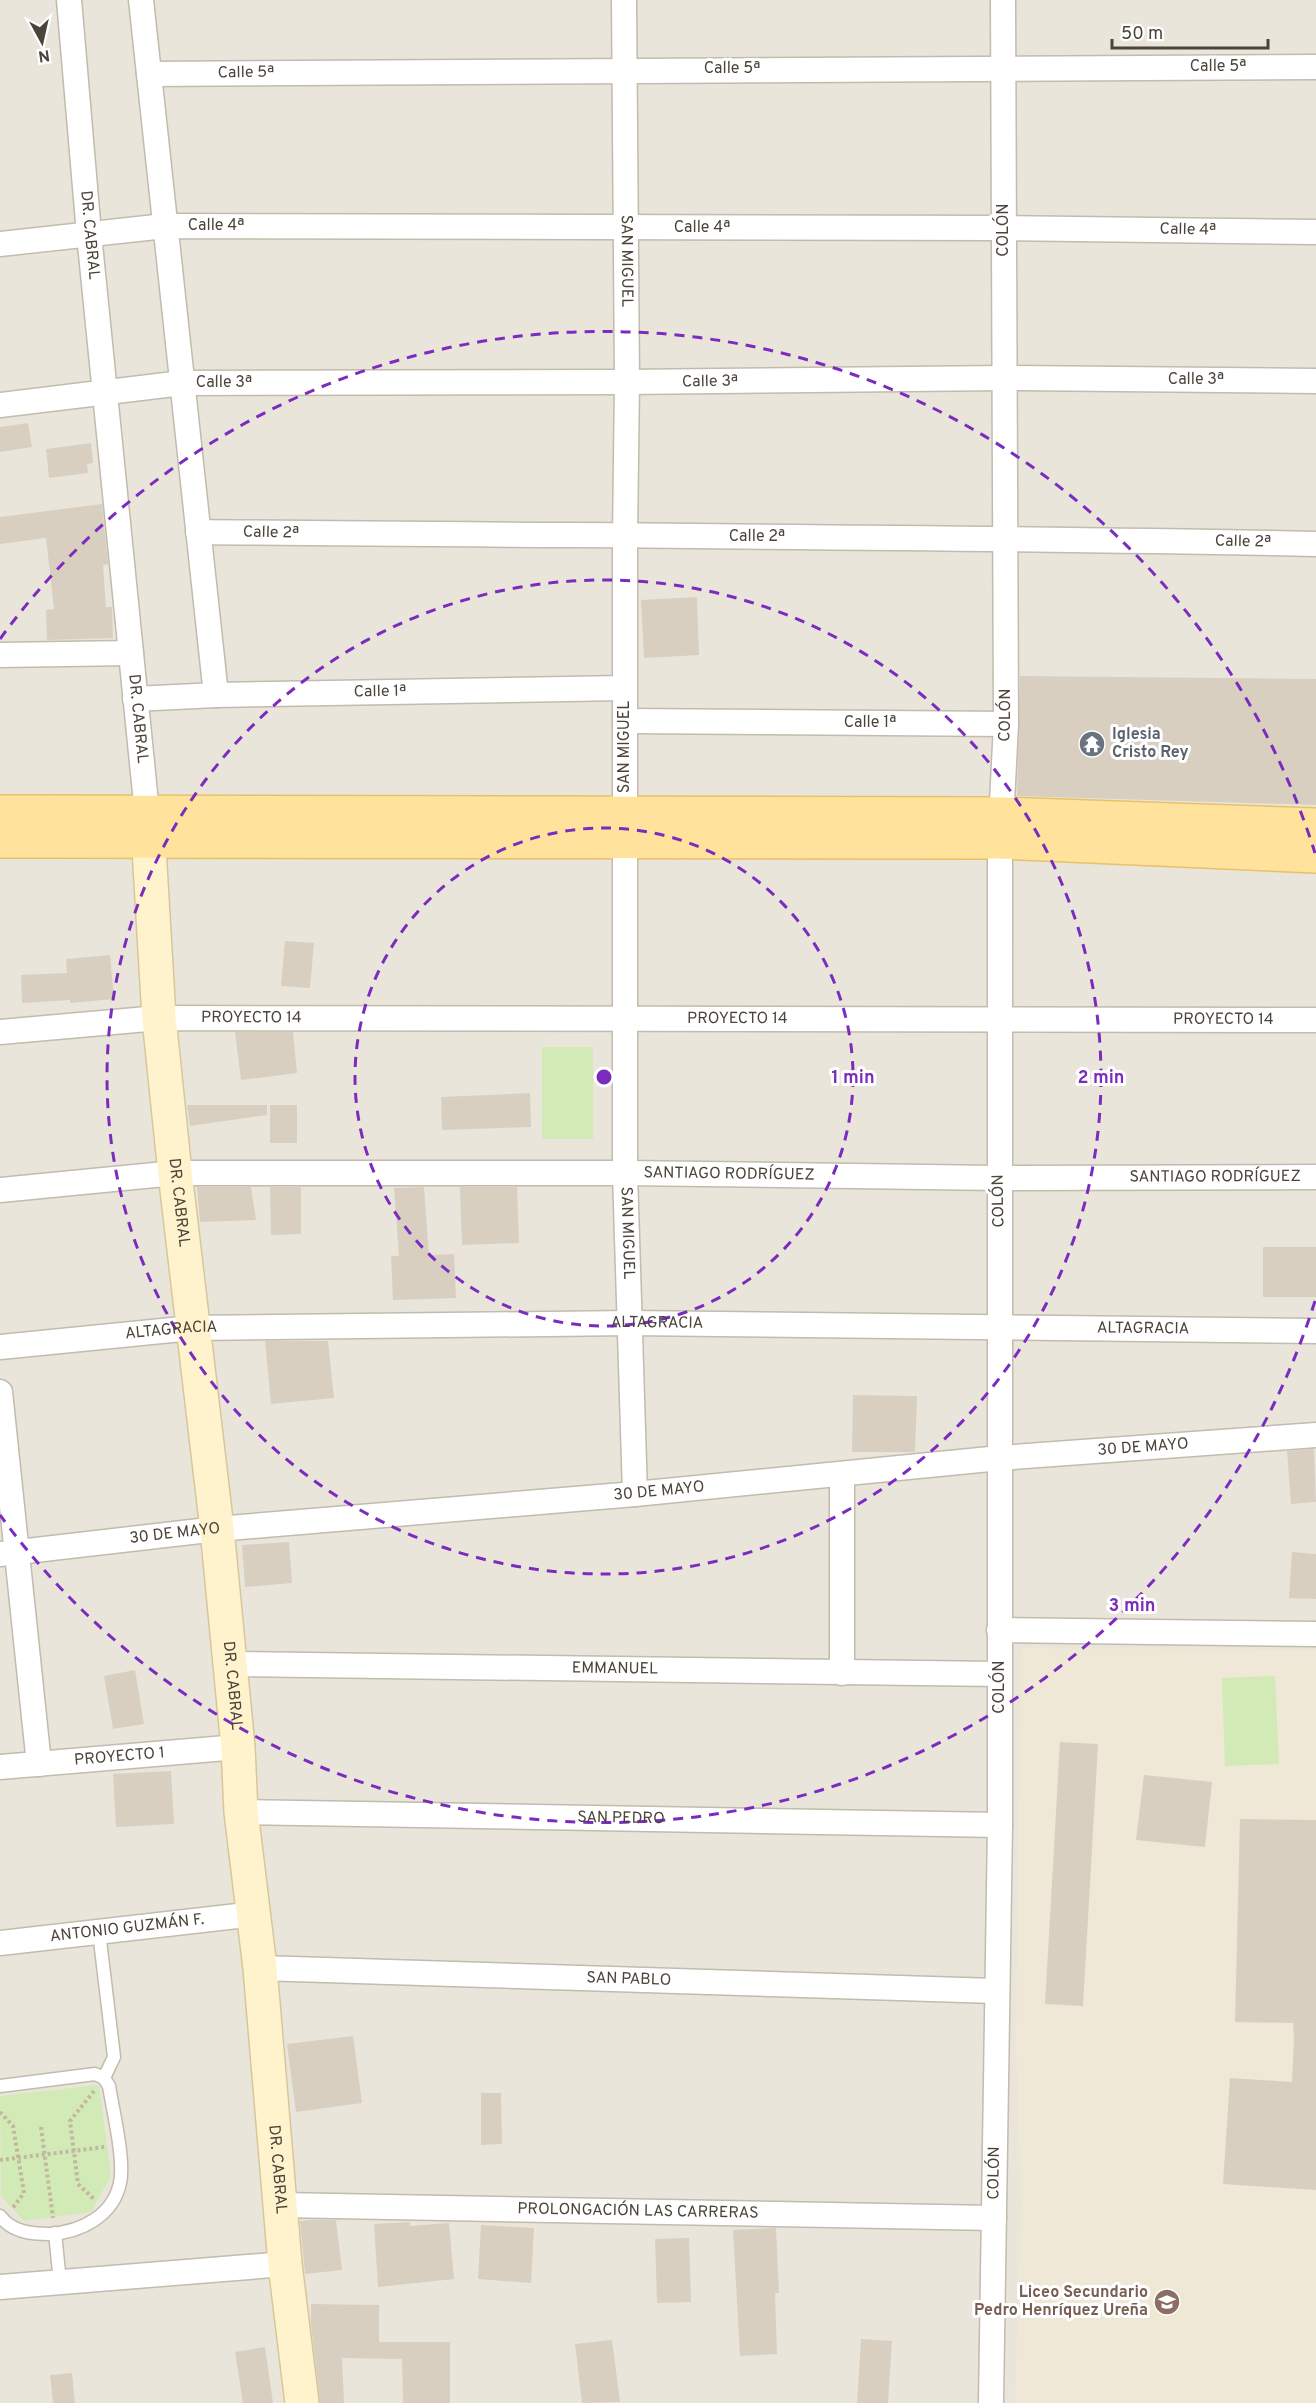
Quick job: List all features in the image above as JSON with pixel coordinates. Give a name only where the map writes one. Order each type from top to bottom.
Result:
[{"type":"main road","points":[[0,812],[148,828]]},
{"type":"main road","points":[[0,841],[148,828],[1001,828],[1316,825]]},
{"type":"main road","points":[[1001,828],[1316,856]]},
{"type":"street","name":"DR. CABRAL","points":[[69,0],[89,234],[148,828],[159,1018],[192,1328],[217,1529],[238,1747],[241,1812],[255,1914],[285,2264],[302,2403]]},
{"type":"street","points":[[141,0],[216,695]]},
{"type":"street","name":"SAN MIGUEL","points":[[624,0],[627,382],[624,688],[625,1173],[635,1494]]},
{"type":"street","name":"COLÓN","points":[[991,2403],[1000,1825],[999,1018],[1001,828],[1006,724],[1003,0]]},
{"type":"street","name":"Calle 5ª","points":[[149,74],[624,69],[1316,67]]},
{"type":"street","name":"Calle 4ª","points":[[0,244],[165,226],[1003,228],[1316,232]]},
{"type":"street","name":"Calle 3ª","points":[[0,405],[182,383],[1005,378],[1316,381]]},
{"type":"street","name":"Calle 2ª","points":[[198,532],[625,537],[1005,537],[1316,544]]},
{"type":"street","points":[[0,655],[131,652]]},
{"type":"street","name":"Calle 1ª","points":[[135,699],[216,695],[624,688]]},
{"type":"street","name":"Calle 1ª","points":[[625,721],[1006,724]]},
{"type":"street","name":"PROYECTO 14","points":[[0,1032],[159,1018],[1316,1020]]},
{"type":"street","name":"SANTIAGO RODRÍGUEZ","points":[[0,1190],[175,1173],[625,1173],[998,1178],[1316,1177]]},
{"type":"street","name":"ALTAGRACIA","points":[[0,1347],[192,1328],[629,1323],[1316,1331]]},
{"type":"street","points":[[0,1392],[8,1553],[39,1764]]},
{"type":"street","name":"30 DE MAYO","points":[[8,1553],[217,1529],[635,1494],[1000,1458],[1316,1435]]},
{"type":"street","points":[[842,1475],[842,1673]]},
{"type":"street","points":[[999,1630],[1316,1634]]},
{"type":"street","name":"EMMANUEL","points":[[229,1664],[999,1674]]},
{"type":"street","name":"PROYECTO 1","points":[[0,1767],[238,1747]]},
{"type":"street","name":"SAN PEDRO","points":[[241,1812],[1000,1825]]},
{"type":"street","name":"ANTONIO GUZMÁN F.","points":[[0,1942],[255,1914]]},
{"type":"street","name":"SAN PABLO","points":[[260,1968],[996,1991]]},
{"type":"street","name":"PROLONGACIÓN LAS CARRERAS","points":[[281,2205],[994,2218]]},
{"type":"street","points":[[0,2287],[285,2264]]},
{"type":"lane","points":[[99,1932],[114,2057],[104,2078]]},
{"type":"lane","points":[[0,2086],[95,2074],[104,2078],[109,2086],[121,2167],[120,2184],[106,2210],[90,2223],[73,2230],[35,2234],[19,2231],[1,2218]]},
{"type":"lane","points":[[55,2233],[60,2282]]},
{"type":"path","points":[[104,2078],[70,2121],[78,2184],[106,2210]]},
{"type":"path","points":[[0,2112],[14,2126],[24,2193],[1,2218]]},
{"type":"path","points":[[41,2127],[55,2233]]},
{"type":"path","points":[[0,2160],[118,2145]]},
{"type":"shaded area","points":[[0,0],[1316,0],[1316,2403],[0,2403]]},
{"type":"shaded area","points":[[1021,1648],[1316,1650],[1316,2403],[1015,2403],[1021,2201],[1016,2045]]},
{"type":"green space","points":[[542,1047],[593,1047],[593,1139],[542,1139]]},
{"type":"green space","points":[[1275,1676],[1279,1764],[1225,1766],[1222,1678]]},
{"type":"green space","points":[[99,2085],[111,2176],[91,2212],[24,2221],[1,2196],[0,2096]]},
{"type":"building","points":[[28,423],[32,447],[0,452],[0,427]]},
{"type":"building","points":[[91,443],[93,463],[87,464],[88,473],[49,478],[46,449]]},
{"type":"building","points":[[102,504],[108,564],[103,565],[106,607],[112,607],[113,638],[47,640],[46,610],[54,609],[46,538],[0,544],[0,517]]},
{"type":"building","points":[[697,597],[699,655],[644,658],[641,600]]},
{"type":"building","points":[[1020,676],[1316,679],[1316,805],[1017,796]]},
{"type":"building","points":[[285,941],[314,943],[310,988],[281,986]]},
{"type":"building","points":[[110,955],[114,999],[70,1003],[70,1000],[22,1003],[21,975],[67,973],[66,959]]},
{"type":"building","points":[[235,1032],[293,1032],[297,1073],[241,1080]]},
{"type":"building","points":[[530,1093],[531,1127],[442,1130],[441,1097]]},
{"type":"building","points":[[187,1105],[267,1105],[267,1115],[190,1126]]},
{"type":"building","points":[[270,1105],[297,1105],[297,1143],[270,1143]]},
{"type":"building","points":[[197,1187],[251,1187],[256,1220],[200,1222]]},
{"type":"building","points":[[270,1187],[301,1187],[301,1234],[271,1235]]},
{"type":"building","points":[[424,1187],[429,1255],[454,1254],[456,1298],[393,1300],[391,1256],[399,1256],[394,1188]]},
{"type":"building","points":[[460,1187],[517,1187],[519,1243],[462,1245]]},
{"type":"building","points":[[1263,1247],[1316,1247],[1316,1297],[1263,1297]]},
{"type":"building","points":[[265,1341],[328,1341],[334,1398],[271,1404]]},
{"type":"building","points":[[853,1395],[917,1396],[915,1452],[852,1452]]},
{"type":"building","points":[[1314,1449],[1316,1502],[1291,1504],[1287,1451]]},
{"type":"building","points":[[289,1542],[292,1583],[245,1587],[242,1545]]},
{"type":"building","points":[[1292,1552],[1316,1554],[1316,1599],[1289,1598]]},
{"type":"building","points":[[135,1670],[144,1724],[113,1729],[104,1676]]},
{"type":"building","points":[[1060,1742],[1098,1744],[1083,2006],[1045,2004]]},
{"type":"building","points":[[171,1771],[174,1824],[116,1827],[113,1774]]},
{"type":"building","points":[[1144,1775],[1212,1782],[1205,1847],[1136,1840]]},
{"type":"building","points":[[1240,1819],[1316,1820],[1316,2190],[1223,2184],[1230,2078],[1292,2082],[1294,2040],[1293,2023],[1235,2022]]},
{"type":"building","points":[[353,2036],[362,2103],[296,2112],[287,2044]]},
{"type":"building","points":[[481,2093],[501,2093],[502,2144],[481,2145]]},
{"type":"building","points":[[336,2220],[342,2270],[305,2274],[300,2221]]},
{"type":"building","points":[[410,2222],[410,2226],[449,2223],[454,2279],[378,2287],[374,2224]]},
{"type":"building","points":[[481,2225],[534,2228],[531,2283],[478,2279]]},
{"type":"building","points":[[776,2228],[779,2293],[775,2293],[777,2354],[740,2356],[733,2230]]},
{"type":"building","points":[[689,2238],[691,2302],[657,2303],[655,2239]]},
{"type":"building","points":[[311,2304],[379,2305],[379,2342],[450,2342],[450,2403],[403,2403],[402,2359],[342,2358],[344,2403],[320,2403],[311,2324]]},
{"type":"building","points":[[861,2339],[892,2341],[888,2403],[857,2403]]},
{"type":"building","points":[[612,2340],[620,2402],[582,2403],[575,2344]]},
{"type":"building","points":[[265,2347],[273,2403],[243,2403],[235,2352]]},
{"type":"building","points":[[72,2373],[75,2403],[53,2403],[50,2375]]},
{"type":"place","name":"Iglesia Cristo Rey","points":[[1092,744]]},
{"type":"place","name":"Liceo Secundario Pedro Henríquez Ureña","points":[[1167,2302]]}]
